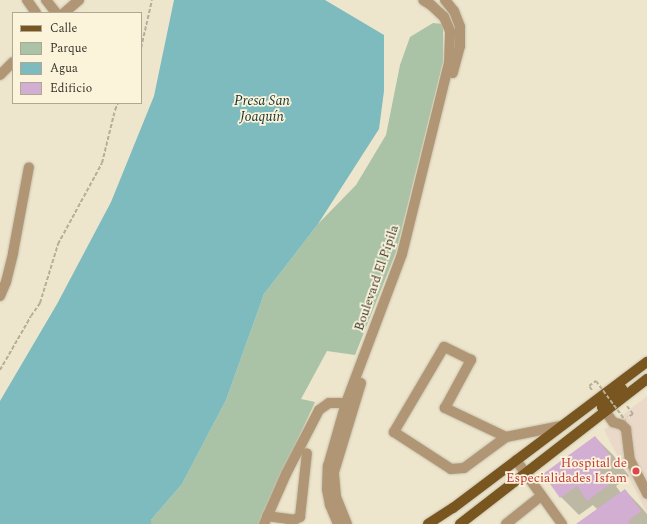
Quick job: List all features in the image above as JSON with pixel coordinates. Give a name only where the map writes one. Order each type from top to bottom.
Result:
[{"type":"main road","points":[[428,524],[453,508],[647,362]]},
{"type":"main road","points":[[605,411],[602,407],[604,403],[621,389],[629,377]]},
{"type":"main road","points":[[460,524],[647,379]]},
{"type":"street","points":[[27,0],[35,12]]},
{"type":"street","points":[[46,0],[55,12]]},
{"type":"street","points":[[65,12],[79,0]]},
{"type":"street","name":"Boulevard El Pípila","points":[[338,524],[330,505],[326,476],[346,403],[404,255],[449,63],[450,31],[444,17],[423,0]]},
{"type":"street","name":"Boulevard El Pípila","points":[[347,524],[336,497],[334,472],[357,394],[404,255],[460,46],[460,27],[456,16],[445,0]]},
{"type":"street","points":[[0,76],[12,63]]},
{"type":"street","points":[[0,296],[13,253],[29,168]]},
{"type":"street","points":[[506,437],[445,408],[471,360],[444,346],[394,432],[451,469],[464,468],[506,437],[561,426]]},
{"type":"street","points":[[307,453],[300,517],[294,520],[266,520],[319,410],[329,403],[346,403]]},
{"type":"street","points":[[605,411],[613,422],[622,425],[626,429],[630,460],[647,494]]},
{"type":"street","points":[[516,460],[562,524]]},
{"type":"street","points":[[506,524],[541,496]]},
{"type":"path","points":[[142,44],[152,0]]},
{"type":"path","points":[[0,370],[40,303],[58,244],[102,163],[118,104]]},
{"type":"path","points":[[596,381],[624,419],[633,414],[622,398]]},
{"type":"shaded area","name":"Hospital de Especialidades Isfam","points":[[647,396],[647,513],[604,430]]},
{"type":"green space","points":[[433,23],[443,24],[443,62],[396,252],[355,355],[327,351],[301,399],[315,402],[259,524],[151,524],[151,520],[182,484],[226,400],[264,294],[318,224],[356,185],[386,135],[400,65],[410,37]]},
{"type":"water","name":"Presa San Joaquín","points":[[174,0],[325,0],[384,35],[384,91],[379,129],[318,224],[264,294],[226,400],[182,484],[151,520],[151,524],[0,524],[0,401],[57,304],[111,202],[154,96]]},
{"type":"building","points":[[595,436],[612,458],[598,468],[610,484],[587,501],[577,486],[560,498],[543,474]]},
{"type":"building","points":[[625,489],[641,511],[628,521],[630,524],[576,524]]},
{"type":"place","name":"Hospital de Especialidades Isfam","points":[[636,471]]}]
